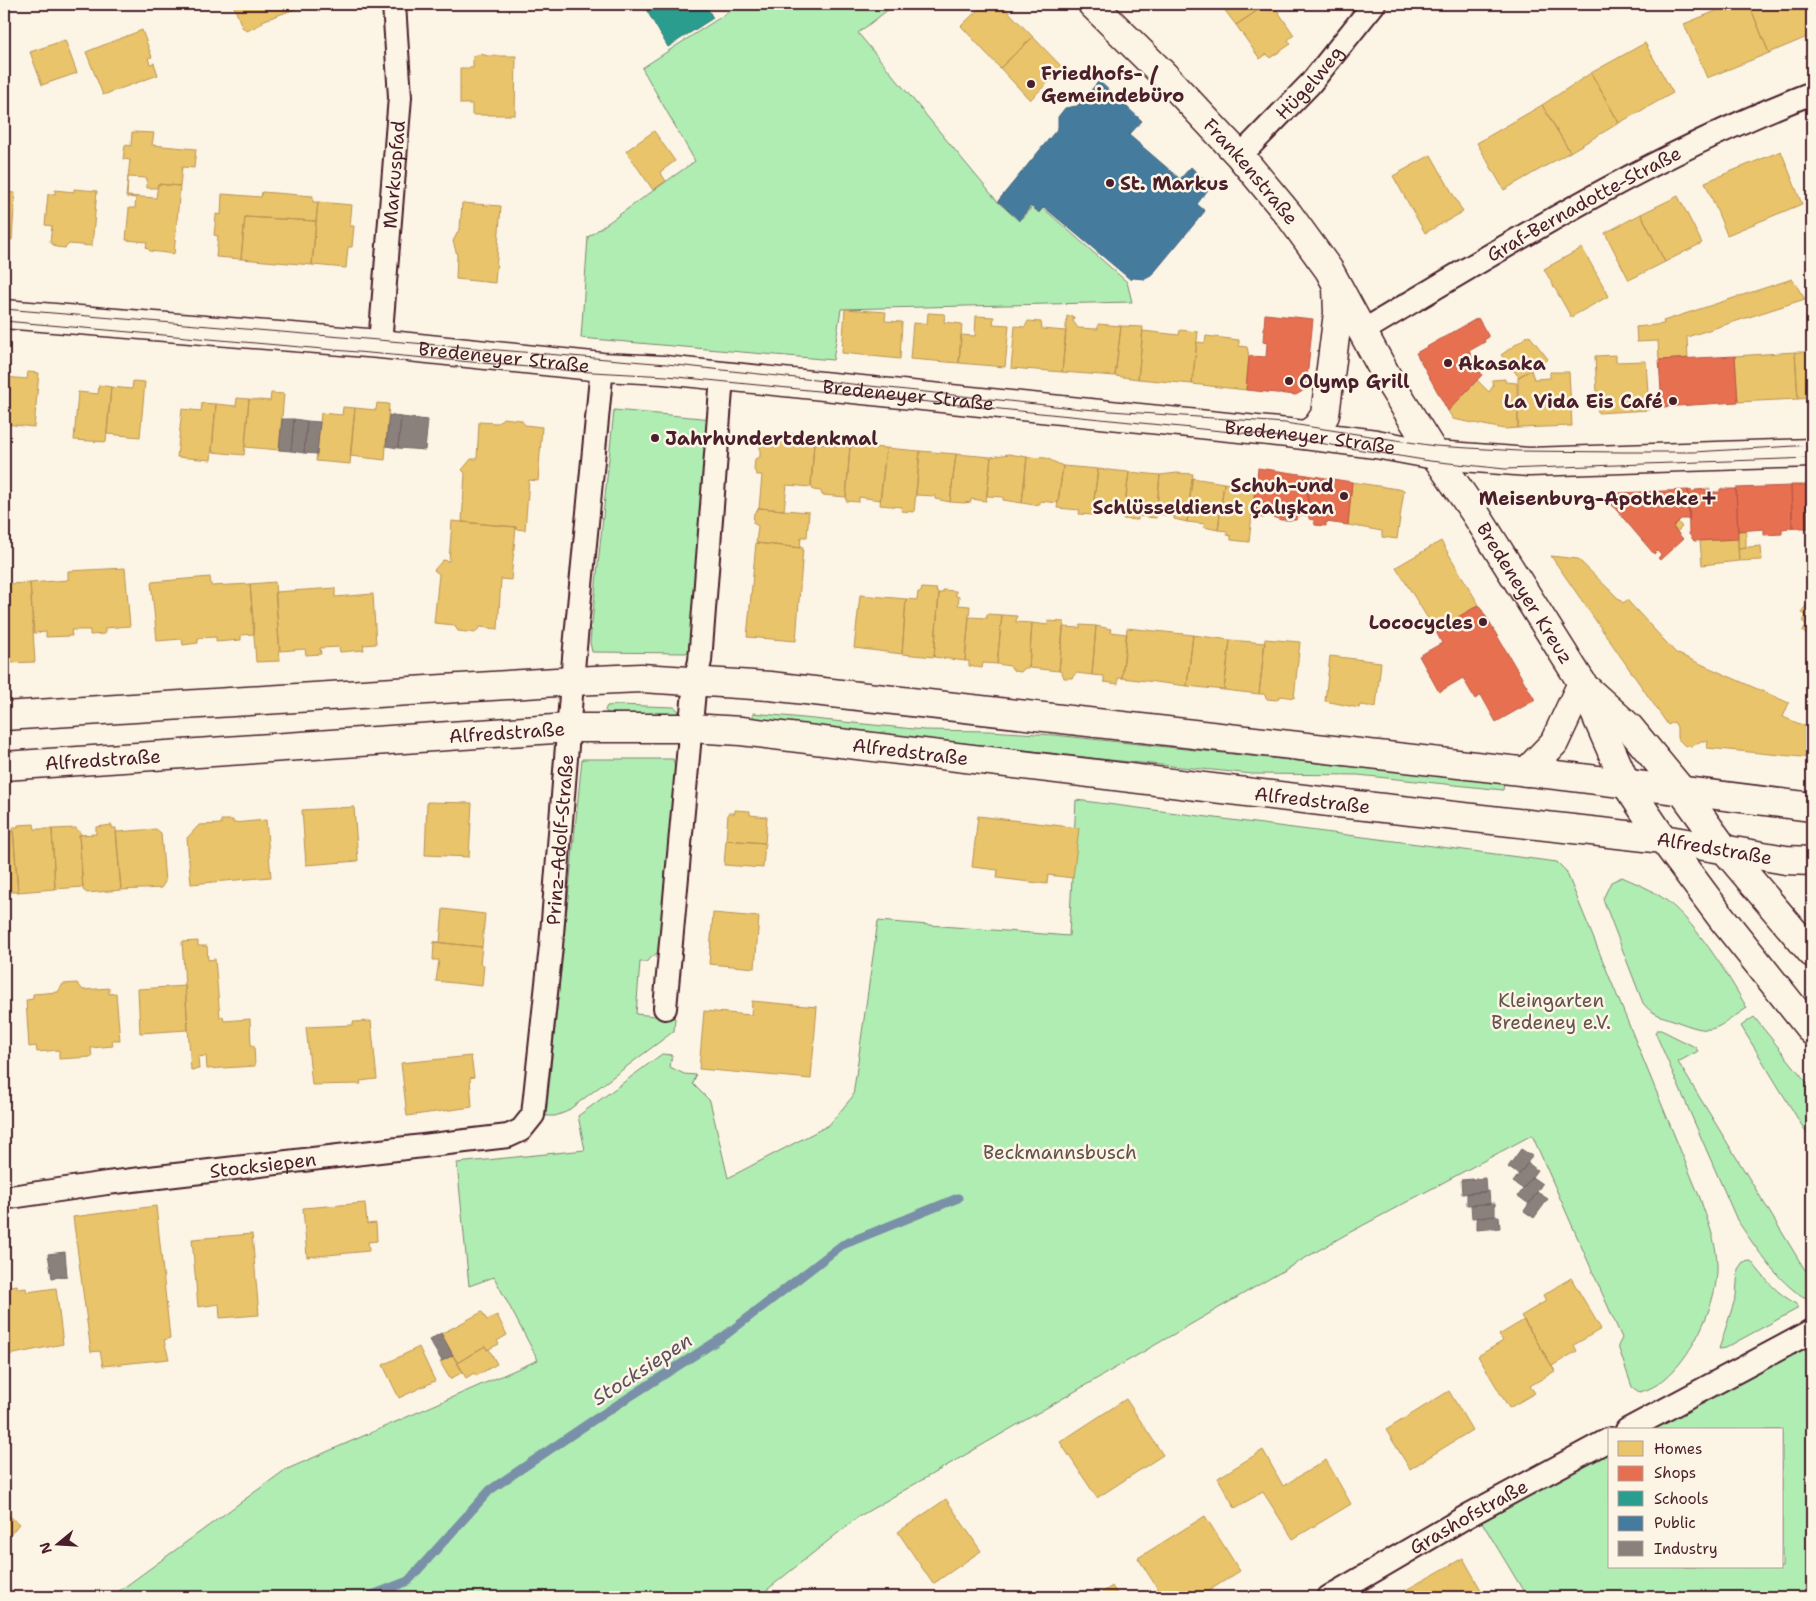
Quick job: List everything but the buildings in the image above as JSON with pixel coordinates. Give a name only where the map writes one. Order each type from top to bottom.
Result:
[{"type":"main road","name":"Frankenstraße","points":[[1092,4],[1165,76],[1240,156],[1289,215],[1337,283],[1392,386],[1434,455]]},
{"type":"main road","points":[[1306,435],[1317,428],[1325,415],[1338,313],[1337,283]]},
{"type":"main road","name":"Bredeneyer Straße","points":[[4,314],[380,344],[602,367],[664,370],[1306,435],[1434,455],[1529,462],[1812,453]]},
{"type":"main road","name":"Bredeneyer Kreuz","points":[[1434,455],[1475,513],[1582,683],[1626,784],[1663,839],[1812,1031]]},
{"type":"main road","points":[[4,716],[573,681],[640,678],[695,680],[770,686],[1526,772],[1812,807]]},
{"type":"main road","points":[[1526,772],[1554,743],[1582,683]]},
{"type":"main road","name":"Bredeneyer Kreuz","points":[[1582,683],[1629,727],[1682,791],[1725,850],[1812,953]]},
{"type":"main road","name":"Alfredstraße","points":[[4,766],[569,728],[691,728],[800,738],[1329,802],[1663,839],[1786,860],[1812,861]]},
{"type":"street","name":"Markuspfad","points":[[380,344],[400,97],[394,4]]},
{"type":"street","name":"Hügelweg","points":[[1240,156],[1310,84],[1374,4]]},
{"type":"street","name":"Graf-Bernadotte-Straße","points":[[1363,331],[1606,188],[1695,142],[1812,93]]},
{"type":"street","name":"Prinz-Adolf-Straße","points":[[521,1130],[532,1116],[551,946],[602,367]]},
{"type":"street","points":[[665,1008],[695,680],[701,651],[722,377]]},
{"type":"street","name":"Stocksiepen","points":[[4,1198],[264,1164],[448,1145],[508,1136],[521,1130]]},
{"type":"street","points":[[1632,1428],[1812,1331]]},
{"type":"street","name":"Grashofstraße","points":[[1329,1597],[1469,1515],[1608,1440]]},
{"type":"green space","points":[[741,4],[885,4],[889,9],[858,33],[997,201],[1019,221],[1032,207],[1039,213],[1043,208],[1127,282],[1132,302],[841,309],[833,360],[581,338],[588,237],[695,161],[642,68]]},
{"type":"green space","points":[[614,410],[713,419],[691,648],[686,653],[592,652],[590,642]]},
{"type":"green space","points":[[607,706],[674,707],[679,711],[676,714],[607,713],[605,710]]},
{"type":"green space","points":[[753,713],[924,730],[1054,735],[1504,783],[1503,790],[1358,775],[1253,774],[1110,760],[753,719]]},
{"type":"green space","points":[[582,759],[673,759],[676,769],[658,952],[646,962],[640,962],[636,1014],[675,1018],[674,1031],[566,1112],[555,1116],[546,1116]]},
{"type":"green space","name":"Beckmannsbusch","points":[[1076,800],[1557,862],[1566,871],[1700,1198],[1717,1256],[1716,1282],[1705,1321],[1695,1341],[1670,1375],[1655,1386],[1639,1392],[1632,1387],[1618,1346],[1622,1338],[1532,1135],[1345,1235],[858,1517],[758,1597],[111,1597],[285,1470],[538,1360],[494,1277],[469,1286],[457,1163],[585,1150],[578,1116],[662,1054],[672,1055],[670,1067],[684,1074],[696,1075],[693,1084],[710,1101],[728,1178],[829,1125],[853,1096],[878,921],[1069,936]]},
{"type":"green space","points":[[1622,877],[1656,893],[1685,918],[1709,948],[1747,1008],[1719,1026],[1705,1029],[1660,1016],[1646,1007],[1603,899],[1611,882]]},
{"type":"green space","points":[[1754,1017],[1812,1089],[1812,1142],[1741,1026]]},
{"type":"green space","points":[[1661,1030],[1695,1047],[1698,1051],[1678,1062],[1805,1270],[1812,1266],[1812,1300],[1802,1296],[1780,1278],[1737,1220],[1655,1032]]},
{"type":"green space","points":[[1751,1261],[1777,1291],[1797,1304],[1797,1309],[1725,1348],[1719,1349],[1736,1296],[1738,1269],[1743,1262]]},
{"type":"green space","points":[[1812,1332],[1812,1597],[1527,1597],[1480,1519],[1608,1446],[1608,1568],[1784,1568],[1784,1428],[1641,1428]]},
{"type":"waterway","name":"Stocksiepen","points":[[367,1597],[408,1581],[490,1490],[592,1421],[723,1337],[842,1245],[958,1198]]},
{"type":"tram line","points":[[4,309],[667,364],[1082,409],[1285,423],[1435,446],[1519,451],[1694,452],[1812,445]]},
{"type":"tram line","points":[[4,321],[574,371],[667,376],[1282,437],[1430,461],[1505,469],[1812,458]]},
{"type":"place","name":"Friedhofs- / Gemeindebüro","points":[[1031,84]]},
{"type":"place","name":"St. Markus","points":[[1110,183]]},
{"type":"place","name":"Akasaka","points":[[1448,363]]},
{"type":"place","name":"Olymp Grill","points":[[1289,381]]},
{"type":"place","name":"La Vida Eis Café","points":[[1673,401]]},
{"type":"place","name":"Jahrhundertdenkmal","points":[[655,438]]},
{"type":"place","name":"Schuh-und Schlüsseldienst Çalışkan","points":[[1344,496]]},
{"type":"place","name":"Meisenburg-Apotheke","points":[[1709,498]]},
{"type":"place","name":"Lococycles","points":[[1483,622]]},
{"type":"park label","name":"Kleingarten Bredeney e.V.","points":[[1551,1011]]}]
